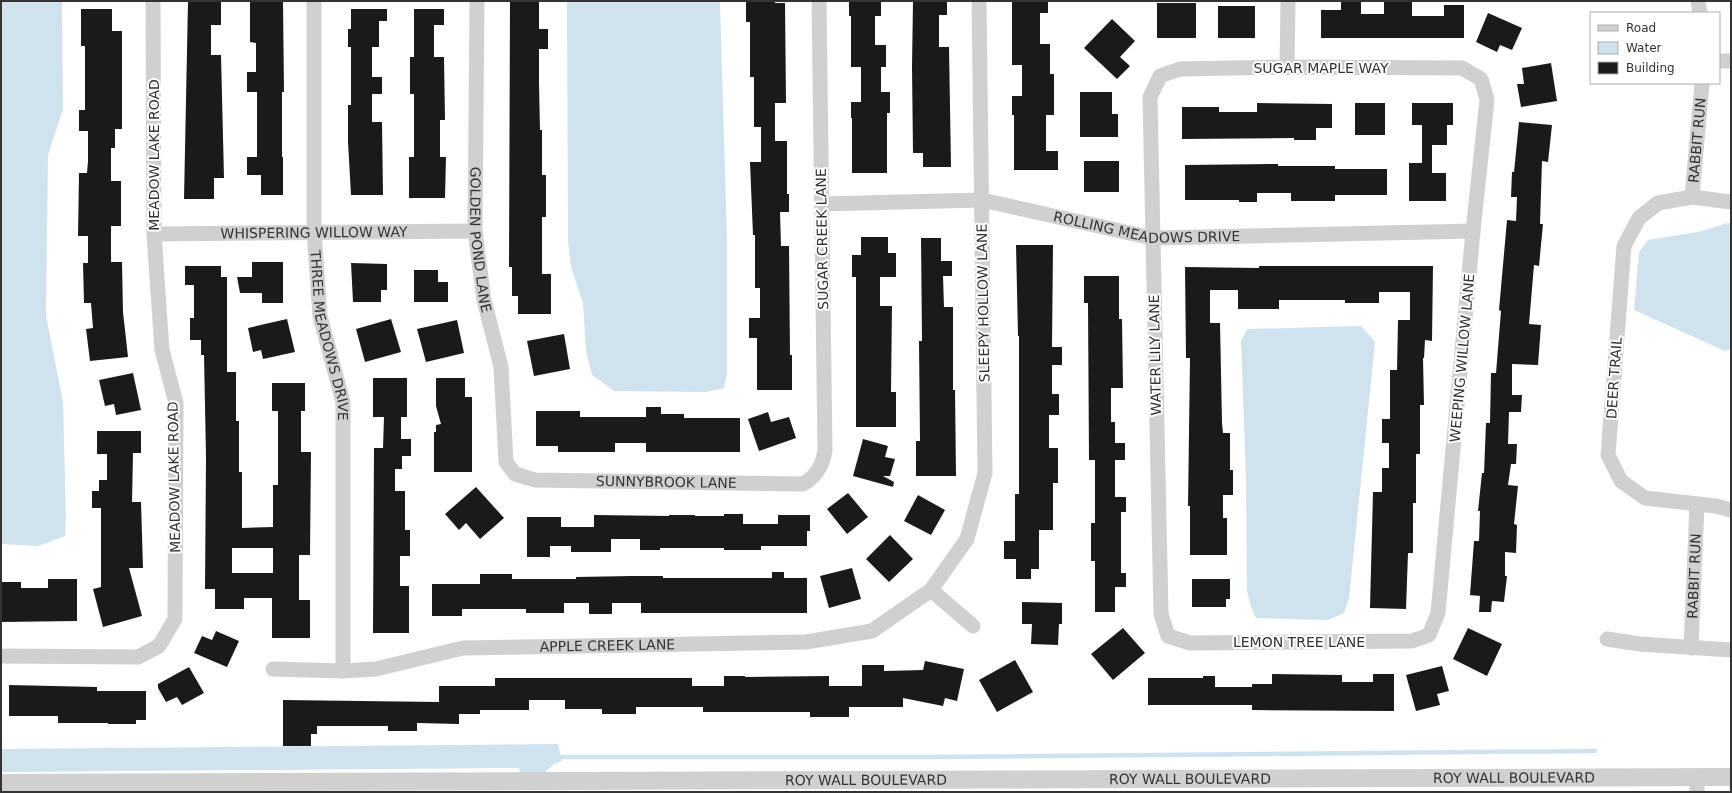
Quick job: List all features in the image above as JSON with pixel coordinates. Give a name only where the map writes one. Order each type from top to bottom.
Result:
[{"type":"street","name":"MEADOW LAKE ROAD","points":[[1,656],[138,657],[159,646],[175,619],[176,403],[162,350],[154,234],[153,1]]},
{"type":"street","name":"THREE MEADOWS DRIVE","points":[[314,1],[314,231],[320,316],[343,402],[343,671]]},
{"type":"street","name":"GOLDEN POND LANE","points":[[477,1],[475,231],[484,300],[501,367],[506,462],[515,474]]},
{"type":"street","name":"SUGAR CREEK LANE","points":[[815,475],[823,464],[826,451],[819,1]]},
{"type":"street","name":"SLEEPY HOLLOW LANE","points":[[931,590],[967,539],[985,474],[979,1]]},
{"type":"street","points":[[1287,68],[1288,1]]},
{"type":"street","points":[[1698,1],[1700,12]]},
{"type":"street","points":[[1720,61],[1731,61]]},
{"type":"street","name":"SUGAR MAPLE WAY","points":[[1160,76],[1180,69],[1462,68],[1480,80]]},
{"type":"street","name":"WATER LILY LANE","points":[[1160,76],[1150,97],[1152,238],[1161,614],[1168,636]]},
{"type":"street","name":"WEEPING WILLOW LANE","points":[[1429,635],[1438,613],[1473,231],[1487,100],[1480,80]]},
{"type":"street","name":"RABBIT RUN","points":[[1692,197],[1702,84]]},
{"type":"street","name":"DEER TRAIL","points":[[1731,202],[1692,197],[1658,203],[1639,218],[1624,246],[1608,455],[1621,481],[1645,498],[1716,506],[1731,510]]},
{"type":"street","name":"ROLLING MEADOWS DRIVE","points":[[822,204],[982,200],[1152,238],[1473,231]]},
{"type":"street","name":"WHISPERING WILLOW WAY","points":[[154,234],[314,231],[475,231]]},
{"type":"street","name":"SUNNYBROOK LANE","points":[[515,474],[535,480],[803,484],[815,475]]},
{"type":"street","name":"RABBIT RUN","points":[[1691,648],[1697,504]]},
{"type":"street","points":[[931,590],[973,626]]},
{"type":"street","name":"APPLE CREEK LANE","points":[[273,670],[343,671],[376,669],[464,648],[806,642],[872,631],[931,590]]},
{"type":"street","name":"LEMON TREE LANE","points":[[1168,636],[1190,643],[1198,643],[1412,641],[1429,635]]},
{"type":"street","points":[[1607,639],[1640,644],[1731,650]]},
{"type":"street","name":"ROY WALL BOULEVARD","points":[[1,784],[385,787],[1697,784],[1731,777]]},
{"type":"water","points":[[1,1],[62,1],[63,109],[48,155],[46,316],[63,402],[66,519],[65,536],[38,546],[1,544]]},
{"type":"water","points":[[567,1],[720,1],[727,241],[727,373],[724,388],[706,392],[614,391],[592,375],[586,351],[583,303],[571,267],[568,240]]},
{"type":"water","points":[[1728,223],[1731,224],[1731,349],[1725,351],[1634,310],[1639,252],[1648,240],[1698,232]]},
{"type":"water","points":[[1361,326],[1375,342],[1349,599],[1344,613],[1328,620],[1256,618],[1251,607],[1247,591],[1246,479],[1241,341],[1247,329]]},
{"type":"water","points":[[558,744],[562,761],[554,764],[544,773],[520,773],[519,768],[1,772],[1,749]]},
{"type":"building","points":[[188,1],[221,1],[221,25],[211,25],[211,55],[221,55],[224,178],[214,178],[214,199],[184,199]]},
{"type":"building","points":[[250,1],[283,2],[283,195],[261,195],[261,175],[247,175],[247,157],[257,157],[257,92],[247,92],[247,72],[256,72],[256,43],[250,42]]},
{"type":"building","points":[[510,1],[539,1],[539,29],[548,29],[548,49],[539,49],[539,83],[540,130],[542,130],[542,175],[546,175],[546,217],[542,217],[542,274],[551,274],[551,314],[518,314],[518,296],[512,296],[512,267],[509,267]]},
{"type":"building","points":[[746,1],[775,1],[775,3],[785,3],[786,103],[775,103],[775,141],[787,141],[787,194],[789,194],[789,212],[780,212],[781,246],[789,246],[790,355],[792,355],[792,390],[757,390],[757,338],[749,338],[749,318],[760,318],[760,288],[755,288],[755,235],[753,235],[750,162],[761,162],[761,127],[754,127],[754,77],[750,77],[750,22],[746,22]]},
{"type":"building","points":[[881,1],[881,16],[875,16],[875,45],[886,45],[886,67],[881,67],[881,92],[890,92],[890,113],[887,113],[887,173],[852,173],[851,102],[861,102],[861,67],[851,67],[851,16],[849,16],[849,2]]},
{"type":"building","points":[[913,1],[947,1],[947,15],[939,15],[939,47],[949,47],[951,167],[923,167],[923,153],[913,153]]},
{"type":"building","points":[[1012,1],[1048,1],[1048,13],[1040,13],[1040,44],[1050,44],[1050,74],[1054,74],[1054,115],[1046,115],[1046,151],[1058,151],[1058,170],[1014,170],[1014,115],[1012,115],[1012,96],[1022,96],[1022,65],[1012,65]]},
{"type":"building","points":[[1341,2],[1361,2],[1361,14],[1384,14],[1384,2],[1412,2],[1412,16],[1444,16],[1444,5],[1464,5],[1464,38],[1321,38],[1321,10],[1341,10]]},
{"type":"building","points":[[1157,3],[1196,3],[1196,38],[1157,38]]},
{"type":"building","points":[[1218,6],[1255,6],[1255,38],[1218,38]]},
{"type":"building","points":[[81,9],[112,9],[112,31],[122,31],[122,129],[115,129],[115,148],[111,148],[111,181],[121,181],[121,226],[111,226],[111,262],[122,262],[123,312],[128,357],[90,361],[86,329],[93,328],[91,303],[84,303],[83,263],[88,263],[88,236],[78,236],[79,173],[87,173],[88,161],[88,131],[79,131],[79,110],[85,110],[85,46],[81,46]]},
{"type":"building","points":[[351,9],[387,9],[387,21],[379,21],[379,47],[372,47],[372,77],[382,77],[382,94],[372,94],[372,122],[382,122],[383,195],[351,195],[348,142],[348,105],[351,105],[351,47],[348,47],[348,29],[351,29]]},
{"type":"building","points":[[414,9],[444,9],[444,25],[434,25],[434,57],[444,57],[445,120],[440,120],[440,157],[446,157],[445,198],[409,198],[409,157],[414,157],[414,94],[410,94],[410,57],[414,57]]},
{"type":"building","points":[[1488,13],[1522,28],[1512,50],[1500,45],[1497,52],[1476,42]]},
{"type":"building","points":[[1112,19],[1135,41],[1120,57],[1130,66],[1117,79],[1084,48]]},
{"type":"building","points":[[1551,63],[1557,101],[1521,107],[1517,84],[1524,84],[1522,68]]},
{"type":"building","points":[[1080,92],[1112,92],[1112,114],[1118,114],[1118,137],[1080,137]]},
{"type":"building","points":[[1257,103],[1332,104],[1332,128],[1316,128],[1316,140],[1294,140],[1294,138],[1182,139],[1182,107],[1219,107],[1219,112],[1257,112]]},
{"type":"building","points":[[1355,103],[1385,103],[1385,135],[1355,135]]},
{"type":"building","points":[[1412,103],[1453,103],[1453,125],[1447,125],[1447,145],[1432,145],[1432,173],[1446,173],[1446,201],[1409,201],[1409,163],[1422,163],[1422,125],[1412,125]]},
{"type":"building","points":[[1519,122],[1552,125],[1548,162],[1542,161],[1540,224],[1543,224],[1539,266],[1534,265],[1529,324],[1541,325],[1538,365],[1512,364],[1512,395],[1522,395],[1521,412],[1509,412],[1508,444],[1517,444],[1516,464],[1511,464],[1508,485],[1518,486],[1514,524],[1517,525],[1516,553],[1505,552],[1505,576],[1507,576],[1504,602],[1492,601],[1491,612],[1479,612],[1480,596],[1470,595],[1474,541],[1479,541],[1480,511],[1478,511],[1482,473],[1484,473],[1486,423],[1490,423],[1491,373],[1496,373],[1501,311],[1499,310],[1507,220],[1516,221],[1517,197],[1511,197],[1512,172],[1514,172]]},
{"type":"building","points":[[1084,161],[1119,161],[1119,192],[1084,192]]},
{"type":"building","points":[[1278,164],[1278,166],[1335,166],[1335,169],[1387,169],[1387,195],[1335,195],[1335,201],[1291,201],[1291,193],[1257,193],[1257,202],[1239,202],[1239,200],[1185,200],[1185,165]]},
{"type":"building","points":[[861,237],[888,237],[888,253],[896,253],[896,277],[880,277],[880,306],[892,306],[891,392],[896,392],[896,427],[856,427],[856,277],[852,277],[852,255],[861,255]]},
{"type":"building","points":[[921,238],[941,238],[941,261],[952,261],[952,276],[943,276],[944,307],[953,307],[953,390],[955,390],[956,476],[916,476],[916,441],[920,441],[919,341],[922,341]]},
{"type":"building","points":[[1016,245],[1053,245],[1052,347],[1062,347],[1062,365],[1052,365],[1052,394],[1059,394],[1059,415],[1049,415],[1049,448],[1058,448],[1058,483],[1053,483],[1053,530],[1039,530],[1039,569],[1031,569],[1031,579],[1016,579],[1016,559],[1004,559],[1004,541],[1015,541],[1015,494],[1019,494],[1019,336]]},
{"type":"building","points":[[252,262],[283,262],[283,303],[262,303],[262,293],[240,293],[237,277],[252,277]]},
{"type":"building","points":[[351,263],[387,264],[387,290],[381,290],[381,302],[353,302]]},
{"type":"building","points":[[185,266],[221,266],[221,277],[227,277],[227,372],[236,372],[236,421],[239,421],[239,472],[242,472],[242,528],[273,527],[273,485],[278,485],[278,411],[272,411],[272,383],[305,383],[305,411],[301,411],[301,452],[311,452],[310,555],[299,555],[299,600],[310,600],[310,638],[272,638],[272,598],[244,598],[244,609],[215,609],[215,589],[205,589],[206,457],[204,355],[201,355],[201,340],[190,340],[190,318],[194,318],[194,285],[185,285]],"holes":[[[232,548],[273,548],[273,573],[232,573]]]},
{"type":"building","points":[[1259,266],[1433,266],[1432,341],[1425,340],[1423,358],[1424,405],[1420,405],[1420,454],[1416,454],[1416,503],[1413,503],[1413,553],[1408,553],[1406,609],[1370,608],[1373,492],[1382,492],[1382,468],[1389,468],[1389,443],[1382,443],[1382,419],[1390,419],[1390,370],[1397,370],[1398,320],[1410,320],[1410,292],[1379,292],[1379,303],[1345,303],[1345,300],[1279,300],[1279,309],[1238,309],[1238,290],[1210,290],[1210,323],[1220,323],[1222,423],[1223,433],[1230,433],[1230,470],[1233,470],[1233,495],[1223,495],[1223,518],[1227,518],[1227,555],[1190,555],[1190,506],[1188,506],[1190,358],[1186,358],[1185,267],[1259,268]]},
{"type":"building","points":[[414,270],[438,270],[438,282],[448,282],[448,302],[414,302]]},
{"type":"building","points":[[1084,276],[1119,276],[1119,319],[1122,319],[1123,388],[1111,388],[1111,422],[1115,422],[1115,443],[1125,443],[1125,460],[1115,460],[1115,497],[1126,497],[1126,512],[1121,512],[1121,573],[1126,573],[1126,587],[1115,587],[1115,612],[1095,612],[1095,561],[1091,561],[1091,523],[1095,523],[1095,460],[1089,460],[1088,303],[1084,303]]},
{"type":"building","points":[[287,319],[295,352],[263,359],[261,350],[253,352],[248,328]]},
{"type":"building","points":[[391,319],[401,352],[365,362],[356,329]]},
{"type":"building","points":[[457,320],[464,353],[426,362],[417,329]]},
{"type":"building","points":[[564,334],[570,369],[534,376],[527,341]]},
{"type":"building","points":[[133,373],[141,410],[116,415],[114,404],[105,406],[99,380]]},
{"type":"building","points":[[373,378],[407,378],[407,417],[401,417],[401,439],[411,439],[411,456],[402,456],[402,469],[395,469],[395,491],[405,491],[405,530],[410,530],[410,556],[400,556],[400,586],[409,586],[409,633],[373,633],[374,448],[383,448],[384,417],[373,417]]},
{"type":"building","points":[[436,378],[465,378],[465,397],[472,397],[472,472],[434,472],[434,432],[436,432],[436,425],[441,424],[436,406]]},
{"type":"building","points":[[646,407],[661,407],[661,414],[684,414],[684,418],[740,418],[740,452],[646,452],[646,443],[615,443],[615,452],[558,452],[558,446],[536,446],[536,411],[580,411],[580,417],[646,417]]},
{"type":"building","points":[[768,412],[771,422],[789,417],[796,438],[759,451],[748,419]]},
{"type":"building","points":[[97,431],[141,431],[141,453],[133,453],[132,502],[141,502],[143,568],[129,568],[142,616],[103,627],[93,589],[101,587],[101,508],[92,508],[92,491],[99,491],[99,480],[107,480],[107,454],[97,454]]},
{"type":"building","points":[[863,439],[888,446],[885,457],[895,459],[890,476],[883,476],[894,482],[893,487],[853,476]]},
{"type":"building","points":[[476,487],[504,518],[480,539],[466,523],[459,530],[445,514]]},
{"type":"building","points":[[848,493],[868,517],[847,534],[827,509]]},
{"type":"building","points":[[918,495],[945,510],[931,535],[904,521]]},
{"type":"building","points":[[724,514],[743,514],[743,524],[778,524],[778,515],[810,515],[810,531],[807,531],[807,546],[761,546],[761,550],[724,550],[724,548],[660,548],[660,550],[640,550],[640,539],[611,539],[611,552],[571,552],[571,546],[550,546],[550,557],[527,557],[527,517],[561,517],[561,527],[594,527],[594,515],[724,516]]},
{"type":"building","points":[[890,535],[913,559],[889,582],[866,559]]},
{"type":"building","points":[[852,568],[861,599],[829,608],[820,576]]},
{"type":"building","points":[[772,572],[784,572],[784,578],[807,578],[807,613],[641,613],[641,603],[612,603],[612,614],[589,614],[589,603],[564,603],[564,613],[526,613],[526,609],[462,609],[462,616],[432,616],[432,584],[480,584],[480,574],[512,574],[512,579],[576,579],[576,577],[631,576],[663,576],[663,578],[772,578]]},
{"type":"building","points":[[48,579],[77,579],[77,621],[1,622],[1,582],[21,582],[21,588],[48,588]]},
{"type":"building","points":[[1192,579],[1230,579],[1230,599],[1226,599],[1226,607],[1192,607]]},
{"type":"building","points":[[1022,602],[1062,603],[1062,624],[1059,624],[1058,645],[1031,644],[1032,624],[1022,624]]},
{"type":"building","points":[[1123,628],[1145,653],[1113,680],[1091,654]]},
{"type":"building","points":[[1468,628],[1502,644],[1487,676],[1453,659]]},
{"type":"building","points":[[216,631],[239,641],[227,667],[194,653],[202,636],[212,640]]},
{"type":"building","points":[[1015,660],[1033,692],[997,712],[979,680]]},
{"type":"building","points":[[925,661],[964,669],[957,701],[945,698],[943,706],[903,698],[903,707],[849,707],[849,717],[810,717],[810,712],[703,712],[703,707],[636,707],[636,714],[602,714],[602,709],[565,709],[565,700],[529,700],[529,710],[480,710],[480,714],[459,714],[459,724],[417,723],[417,731],[388,731],[388,726],[317,726],[317,734],[311,734],[311,746],[283,746],[283,700],[439,702],[439,686],[495,686],[495,678],[692,678],[692,686],[724,686],[724,676],[829,676],[829,686],[862,686],[862,665],[884,665],[884,671],[923,670]]},
{"type":"building","points":[[1442,666],[1449,691],[1437,694],[1440,705],[1416,711],[1406,675]]},
{"type":"building","points":[[189,667],[204,693],[182,705],[177,697],[166,702],[158,688],[158,684]]},
{"type":"building","points":[[1272,674],[1342,675],[1342,682],[1373,682],[1373,674],[1394,674],[1394,711],[1252,710],[1252,705],[1148,705],[1148,678],[1203,678],[1203,676],[1215,676],[1215,687],[1252,687],[1252,684],[1272,684]]},
{"type":"building","points":[[9,685],[97,687],[97,691],[146,691],[146,720],[136,720],[136,724],[58,723],[58,716],[9,716]]},
{"type":"waterway","points":[[555,757],[930,757],[1595,751]]}]
